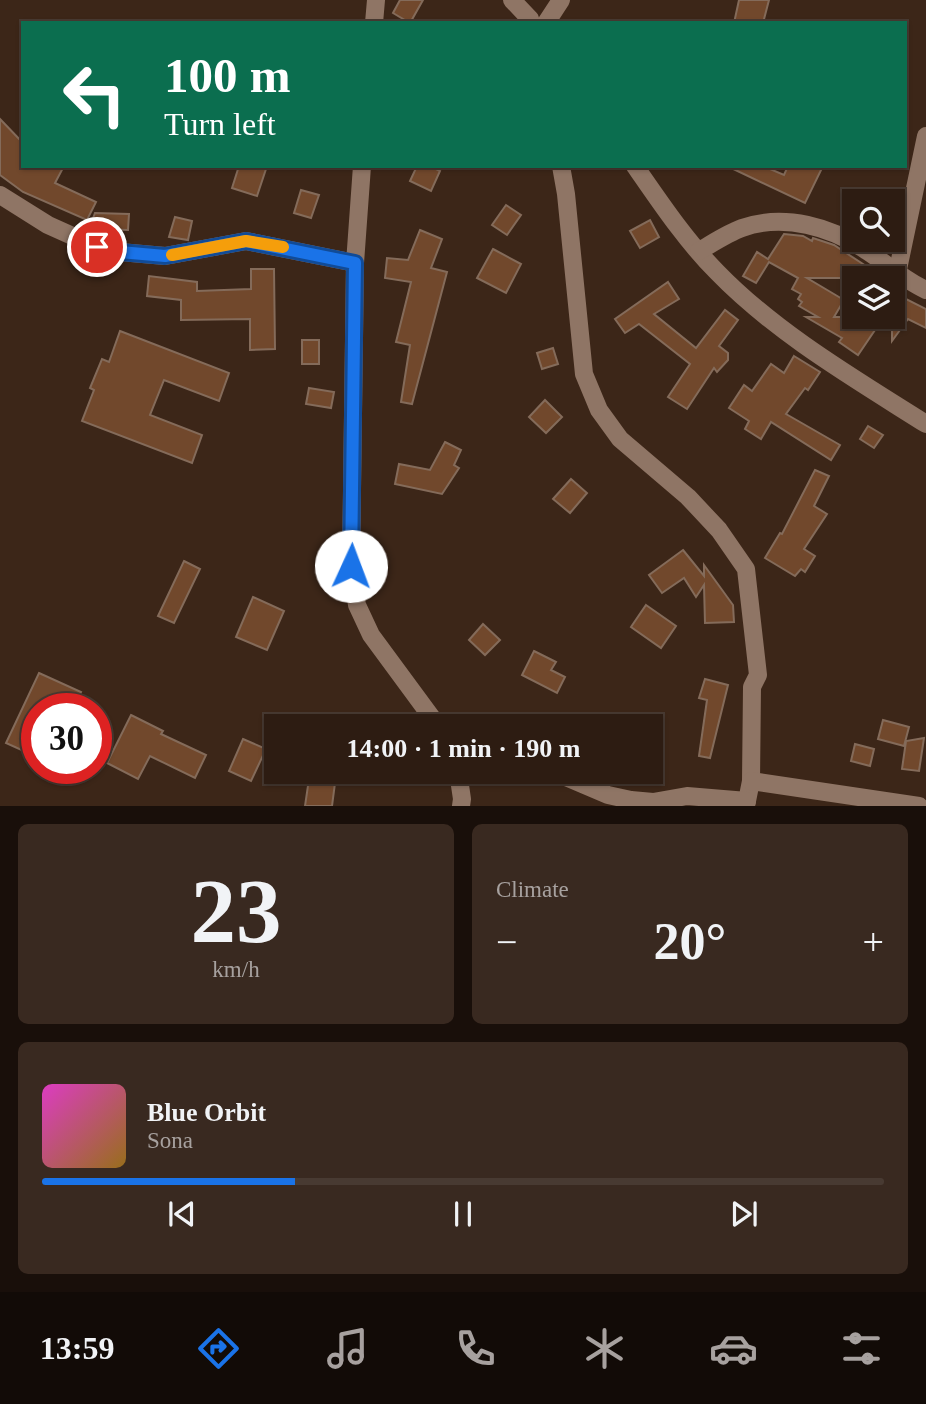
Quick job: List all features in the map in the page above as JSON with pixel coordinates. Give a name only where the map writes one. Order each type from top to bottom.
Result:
[{"type":"street","points":[[374,21],[376,0]]},
{"type":"street","points":[[512,0],[534,21]]},
{"type":"street","points":[[536,21],[561,0]]},
{"type":"street","points":[[899,266],[926,136]]},
{"type":"street","points":[[362,168],[355,263],[351,566],[357,605],[371,635],[429,714]]},
{"type":"street","points":[[561,168],[584,374],[599,410],[620,439],[688,497],[719,530],[746,569],[758,676],[752,687],[751,781],[746,803],[687,796],[653,802],[631,800],[608,795],[582,784]]},
{"type":"street","points":[[636,168],[669,215],[717,272],[768,317],[855,379],[926,424]]},
{"type":"street","points":[[0,195],[48,225],[97,247],[120,252],[165,256],[246,241],[355,263]]},
{"type":"street","points":[[699,251],[743,227],[774,222],[809,224],[865,249],[887,266]]},
{"type":"street","points":[[905,278],[926,290]]},
{"type":"street","points":[[751,781],[919,806]]},
{"type":"street","points":[[460,784],[461,806]]},
{"type":"building","points":[[400,0],[423,0],[411,21],[393,13]]},
{"type":"building","points":[[739,0],[769,0],[764,21],[734,21]]},
{"type":"building","points":[[0,119],[21,141],[21,168],[63,168],[55,183],[96,202],[87,220],[23,192],[0,175]]},
{"type":"building","points":[[238,168],[266,168],[257,196],[232,188]]},
{"type":"building","points":[[416,168],[434,168],[440,171],[431,191],[410,181]]},
{"type":"building","points":[[731,168],[768,168],[784,175],[787,168],[822,168],[805,203]]},
{"type":"building","points":[[301,190],[319,195],[311,218],[294,213]]},
{"type":"building","points":[[506,205],[521,215],[507,235],[492,225]]},
{"type":"building","points":[[95,213],[129,214],[128,230],[90,226]]},
{"type":"building","points":[[175,217],[192,221],[188,240],[169,237]]},
{"type":"building","points":[[650,220],[659,237],[640,248],[630,231]]},
{"type":"building","points":[[420,230],[442,239],[431,268],[447,272],[412,404],[401,402],[410,345],[396,342],[411,282],[385,278],[387,258],[408,260]]},
{"type":"building","points":[[784,234],[803,236],[812,241],[813,238],[834,245],[866,266],[842,266],[842,278],[807,278],[842,299],[834,317],[842,317],[842,329],[876,329],[858,355],[839,342],[842,338],[806,317],[818,317],[799,306],[802,302],[798,299],[801,294],[792,289],[798,278],[769,262],[756,283],[743,276],[757,252],[768,259]]},
{"type":"building","points":[[493,249],[521,264],[506,293],[477,278]]},
{"type":"building","points":[[251,269],[274,269],[275,349],[250,350],[250,319],[181,320],[181,300],[147,296],[149,276],[197,282],[197,291],[251,289]]},
{"type":"building","points":[[668,282],[679,299],[654,314],[696,348],[725,310],[738,320],[719,346],[728,353],[728,360],[717,372],[714,368],[687,409],[668,397],[690,364],[639,324],[625,333],[615,319]]},
{"type":"building","points":[[905,298],[926,309],[926,328],[908,319],[905,323]]},
{"type":"building","points":[[892,329],[901,329],[892,341]]},
{"type":"building","points":[[120,331],[229,373],[219,401],[164,380],[150,415],[202,435],[192,463],[82,421],[94,390],[90,388],[102,359],[109,362]]},
{"type":"building","points":[[302,340],[319,340],[319,364],[302,364]]},
{"type":"building","points":[[553,348],[558,364],[542,369],[537,353]]},
{"type":"building","points":[[794,356],[820,372],[786,414],[840,445],[831,460],[771,422],[761,439],[745,429],[749,421],[729,408],[744,385],[752,391],[771,364],[784,373]]},
{"type":"building","points":[[309,388],[334,392],[331,408],[306,404]]},
{"type":"building","points":[[545,400],[562,417],[546,433],[529,417]]},
{"type":"building","points":[[868,426],[883,435],[874,448],[860,439]]},
{"type":"building","points":[[445,442],[461,450],[454,465],[459,468],[442,494],[395,484],[399,464],[430,470]]},
{"type":"building","points":[[815,470],[829,476],[814,506],[827,514],[804,549],[815,556],[805,572],[801,569],[795,576],[765,558],[780,533],[782,534]]},
{"type":"building","points":[[571,479],[587,493],[570,513],[553,499]]},
{"type":"building","points":[[683,550],[704,576],[704,565],[733,605],[734,622],[705,623],[704,585],[696,597],[684,578],[662,593],[649,575]]},
{"type":"building","points":[[184,561],[200,569],[174,623],[158,616]]},
{"type":"building","points":[[253,597],[284,611],[267,650],[236,637]]},
{"type":"building","points":[[646,605],[676,626],[661,648],[631,627]]},
{"type":"building","points":[[483,624],[500,640],[485,655],[469,640]]},
{"type":"building","points":[[534,651],[556,662],[551,670],[565,677],[557,693],[522,675]]},
{"type":"building","points":[[39,673],[81,692],[81,693],[30,693]]},
{"type":"building","points":[[705,679],[728,685],[710,758],[699,756],[707,700],[699,698]]},
{"type":"building","points":[[21,711],[21,750],[6,743]]},
{"type":"building","points":[[131,715],[163,731],[161,734],[206,755],[195,778],[150,756],[138,779],[112,766],[112,753]]},
{"type":"building","points":[[883,720],[909,727],[904,746],[878,739]]},
{"type":"building","points":[[924,738],[919,771],[902,769],[906,741]]},
{"type":"building","points":[[243,739],[264,748],[251,781],[229,771]]},
{"type":"building","points":[[855,744],[874,749],[870,766],[851,761]]},
{"type":"building","points":[[308,784],[335,784],[332,806],[305,806]]},
{"type":"slow traffic","points":[[172,255],[246,241],[283,247]]},
{"type":"route","points":[[97,247],[165,256],[246,241],[355,263],[351,566]]}]
